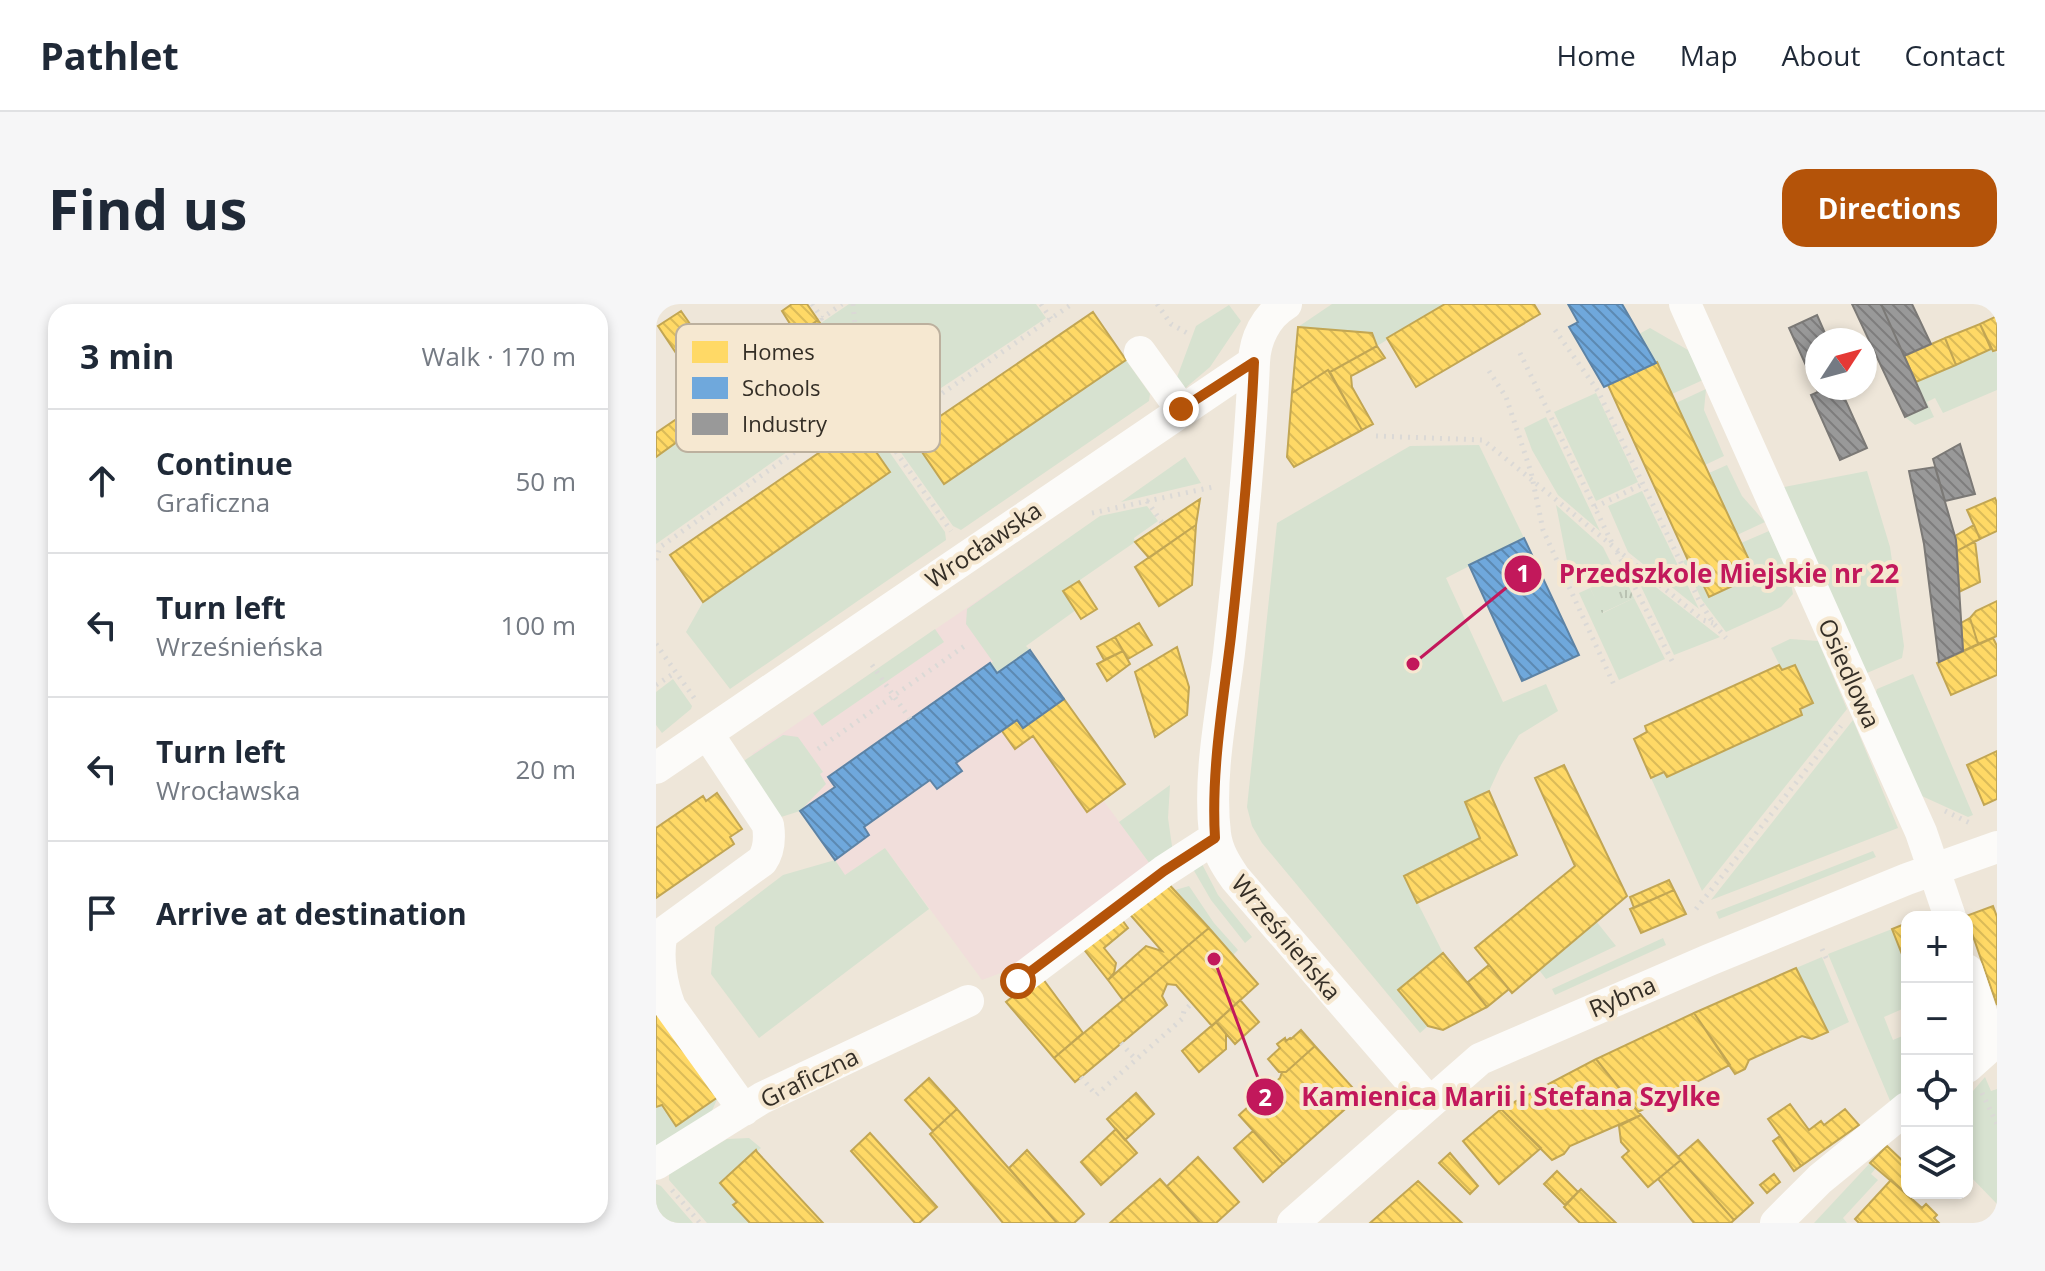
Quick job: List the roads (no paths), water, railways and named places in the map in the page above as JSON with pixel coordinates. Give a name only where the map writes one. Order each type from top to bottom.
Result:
[{"type":"street","points":[[1254,362],[1254,346],[1266,323],[1286,304]]},
{"type":"street","name":"Osiedlowa","points":[[1685,304],[1921,832],[1948,911]]},
{"type":"street","points":[[1140,352],[1181,409]]},
{"type":"street","name":"Wrocławska","points":[[656,768],[706,723],[967,555],[1254,362]]},
{"type":"street","name":"Wrześnieńska","points":[[1254,362],[1237,586],[1215,772],[1215,838],[1223,860],[1235,878],[1429,1102]]},
{"type":"street","points":[[706,723],[768,825],[766,855],[662,934],[658,946],[670,1007],[753,1104]]},
{"type":"street","points":[[1018,981],[1164,871],[1215,838]]},
{"type":"street","name":"Rybna","points":[[1293,1223],[1471,1066],[1524,1038],[1934,868],[1997,847]]},
{"type":"street","points":[[1971,983],[1988,1033],[1986,1050],[1973,1062]]},
{"type":"street","name":"Graficzna","points":[[659,1172],[753,1104],[968,1001]]},
{"type":"street","points":[[1776,1223],[1820,1179],[1901,1113]]},
{"type":"place","name":"Przedszkole Miejskie nr 22","points":[[1413,664]]},
{"type":"place","name":"Kamienica Marii i Stefana Szylke","points":[[1214,959]]}]
